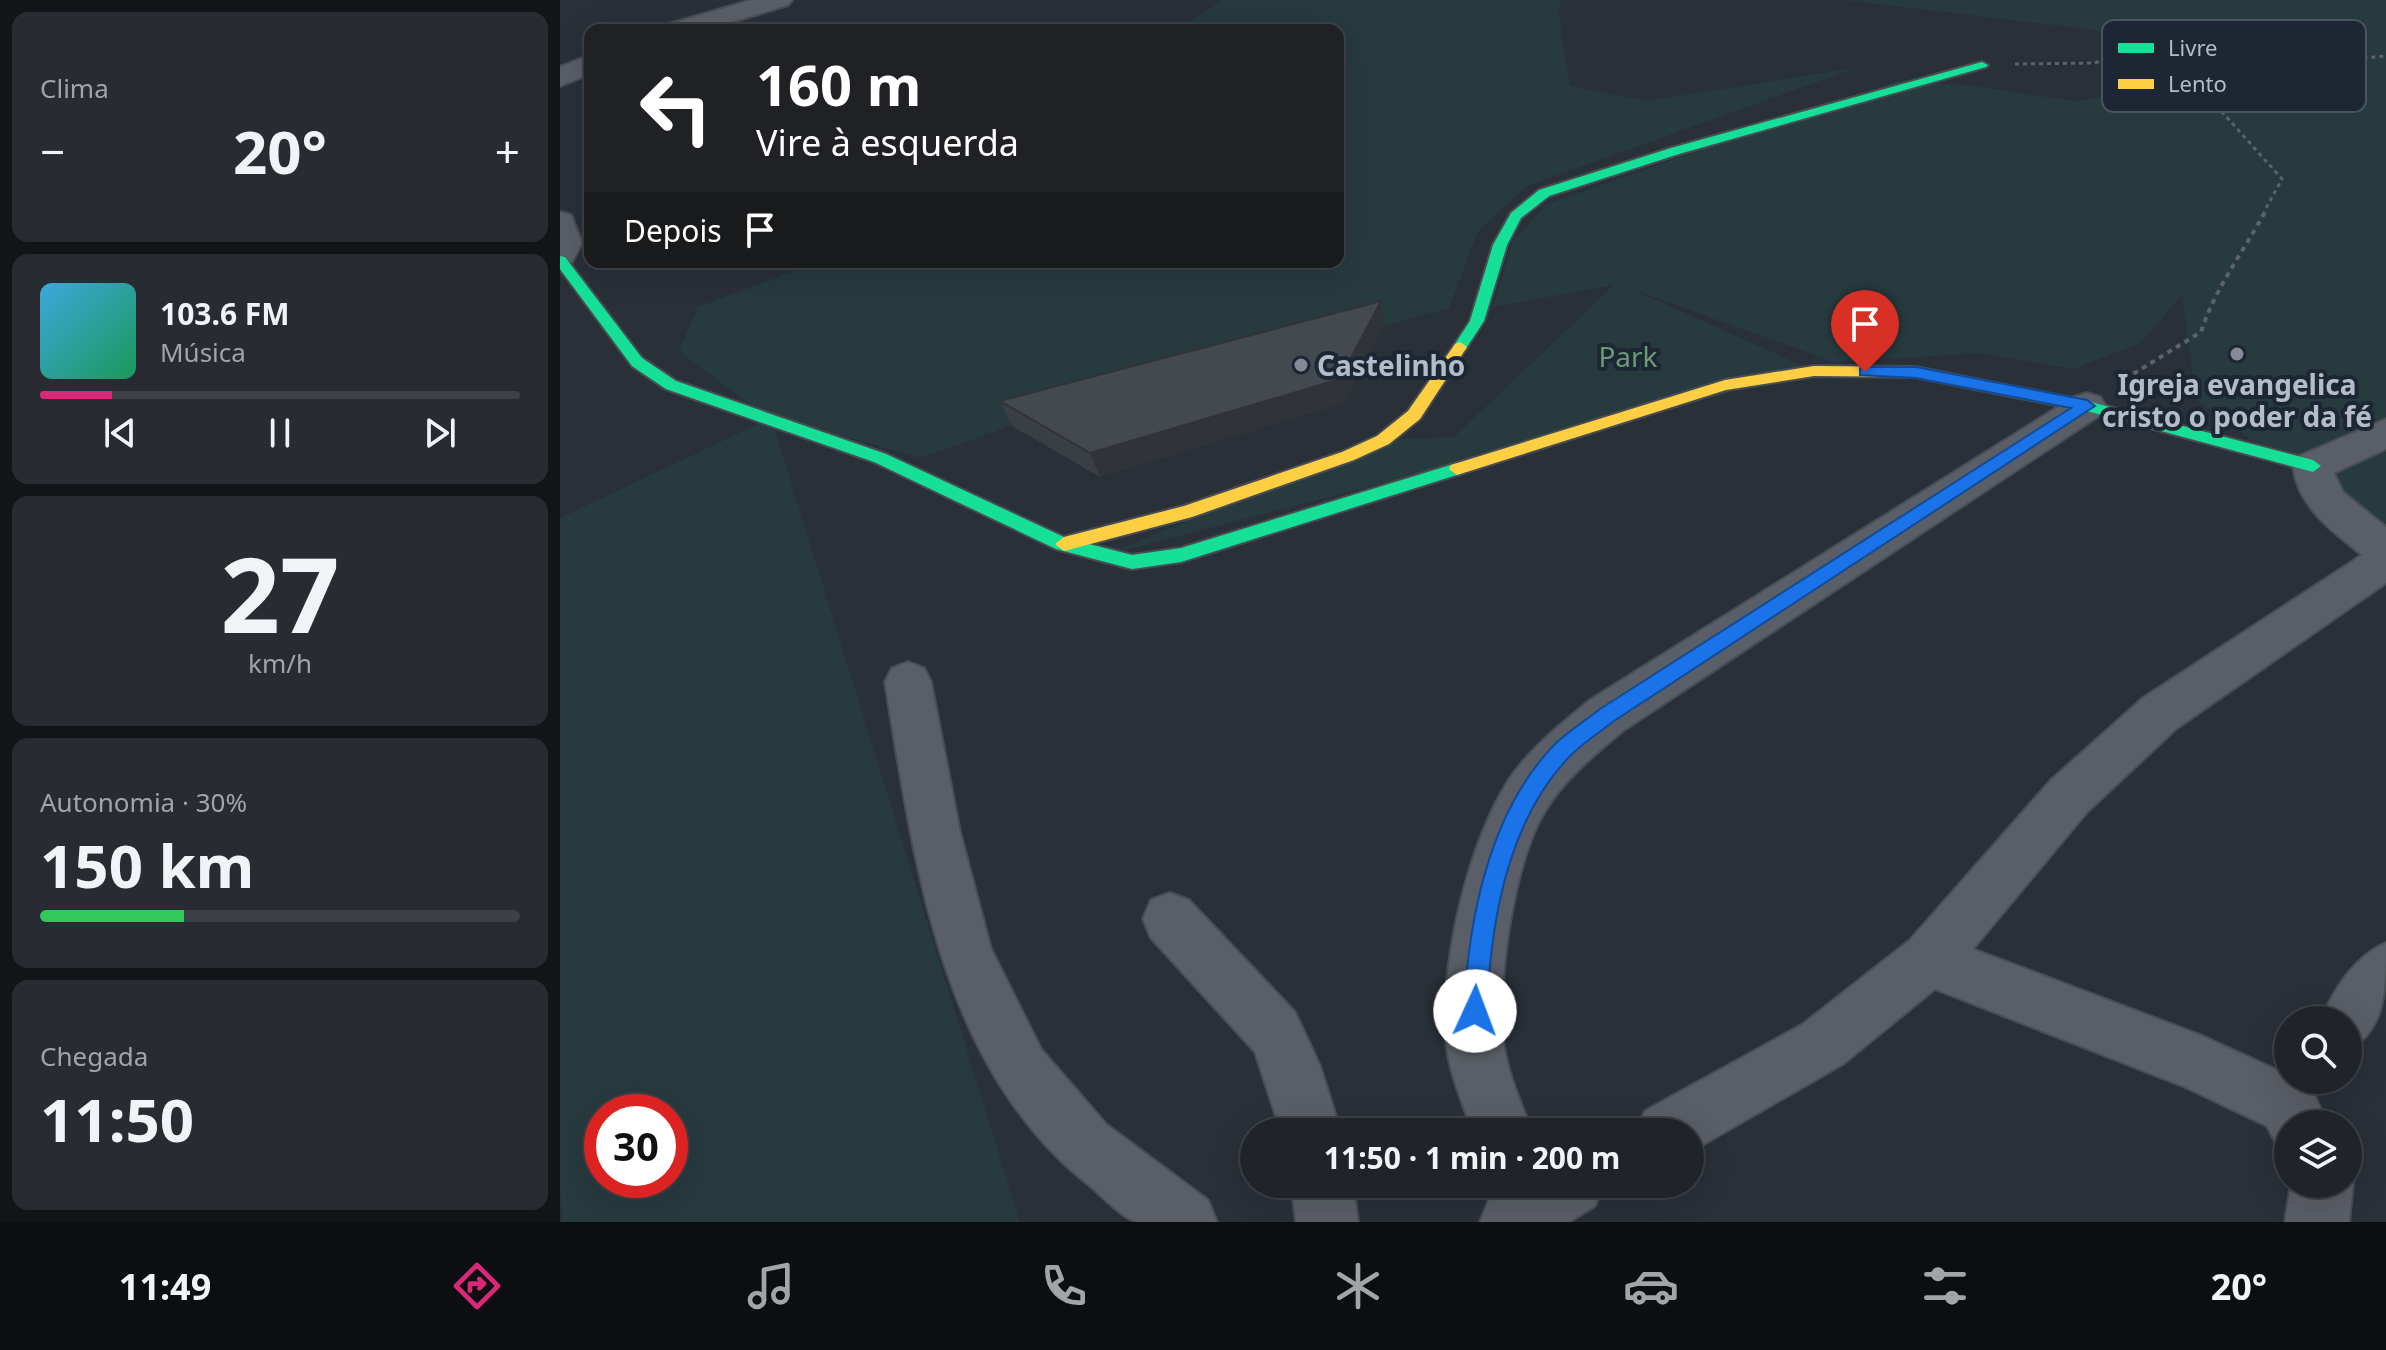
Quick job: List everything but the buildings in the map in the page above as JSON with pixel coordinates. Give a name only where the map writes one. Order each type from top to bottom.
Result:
[{"type":"street","points":[[698,24],[779,0]]},
{"type":"street","points":[[1062,544],[1186,512],[1348,456],[1383,440],[1414,415],[1437,383],[1477,321],[1500,245],[1516,216],[1544,193],[1675,151],[1982,65]]},
{"type":"street","points":[[560,78],[584,66]]},
{"type":"street","points":[[560,222],[566,243],[560,258],[637,362],[671,385],[880,458],[1062,544],[1132,562],[1181,555],[1725,385],[1814,371],[1916,372],[2087,406],[2313,466],[2386,433]]},
{"type":"street","points":[[1498,1118],[1474,1040],[1478,954],[1496,875],[1525,799],[1563,749],[1607,715],[2087,406]]},
{"type":"street","points":[[2313,466],[2313,479],[2320,493],[2386,550]]},
{"type":"street","points":[[1691,1118],[1823,1044],[1929,959],[2069,796],[2160,713],[2386,561]]},
{"type":"street","points":[[908,682],[935,832],[966,956],[1021,1069],[1085,1145],[1160,1206],[1186,1222]]},
{"type":"street","points":[[1170,919],[1275,1032],[1291,1066],[1307,1118]]},
{"type":"street","points":[[1929,959],[2297,1103]]},
{"type":"street","points":[[2360,1006],[2386,970]]},
{"type":"street","points":[[1324,1198],[1327,1222]]},
{"type":"street","points":[[2316,1222],[2320,1217],[2321,1198]]},
{"type":"path","points":[[2366,58],[2386,56]]},
{"type":"path","points":[[1982,65],[2102,61]]},
{"type":"path","points":[[2087,406],[2201,332],[2211,300],[2240,259],[2282,179],[2222,112]]},
{"type":"green space","points":[[1223,0],[1562,0],[1558,10],[1570,86],[1647,101],[1859,67],[1527,186],[1478,231],[1449,308],[1383,326],[1184,365],[920,458],[762,413],[679,351],[698,307],[801,268],[1344,268],[1344,24],[1187,24]]},
{"type":"green space","name":"Park","points":[[1844,0],[2386,0],[2386,540],[2196,399],[2182,295],[2141,343],[2073,369],[1981,353],[1834,362],[1629,288],[1814,371],[1102,556],[1383,440],[1454,437],[1614,285],[1493,307],[1513,241],[1547,204],[1894,82],[1966,85],[2075,101],[2102,97],[2102,112],[2366,112],[2366,20],[2102,20],[2102,31]]},
{"type":"green space","points":[[771,418],[1020,1222],[563,1222],[560,1193],[560,518]]},
{"type":"traffic: fast","points":[[1460,347],[1477,321],[1500,245],[1516,216],[1544,193],[1675,151],[1982,65]]},
{"type":"traffic: fast","points":[[560,260],[637,362],[671,385],[880,458],[1062,544],[1132,562],[1181,555],[1457,469]]},
{"type":"traffic: fast","points":[[1980,385],[2087,406],[2313,466]]},
{"type":"traffic: slow","points":[[1064,544],[1186,512],[1348,456],[1383,440],[1414,415],[1460,347]]},
{"type":"traffic: slow","points":[[1457,469],[1725,385],[1814,371],[1916,372],[1980,385]]},
{"type":"place","name":"Igreja evangelica cristo o poder da fé","points":[[2237,354]]},
{"type":"place","name":"Castelinho","points":[[1301,365]]},
{"type":"route","points":[[1475,1011],[1478,954],[1496,875],[1525,799],[1563,749],[1607,715],[2087,406],[1916,372],[1865,372]]}]
